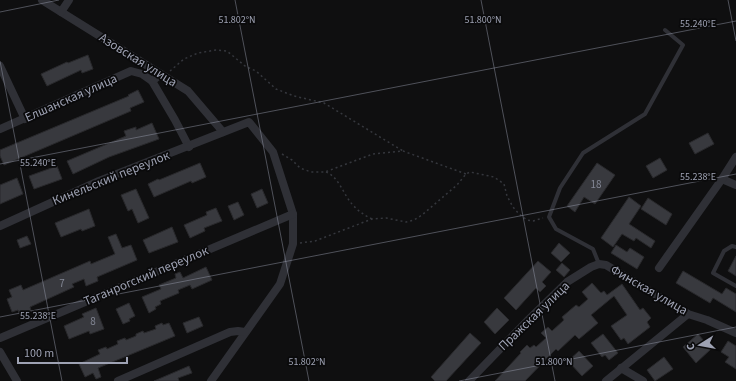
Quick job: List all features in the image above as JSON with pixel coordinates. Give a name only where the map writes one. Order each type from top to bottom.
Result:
[{"type":"street","name":"Азовская улица","points":[[42,0],[188,91],[223,132]]},
{"type":"street","points":[[61,12],[68,0]]},
{"type":"street","points":[[0,66],[25,119]]},
{"type":"street","name":"Елшанская улица","points":[[0,129],[132,71],[142,74],[152,81]]},
{"type":"street","points":[[161,74],[152,81],[189,146]]},
{"type":"street","name":"Кинельский переулок","points":[[0,226],[99,181],[249,122],[273,152]]},
{"type":"street","points":[[211,381],[280,284],[294,244],[293,214],[273,152]]},
{"type":"street","points":[[659,268],[736,157]]},
{"type":"street","points":[[722,179],[736,185]]},
{"type":"street","name":"Таганрогский переулок","points":[[0,338],[293,214]]},
{"type":"street","name":"Финская улица","points":[[603,265],[688,314],[707,320],[736,334]]},
{"type":"street","name":"Пражская улица","points":[[470,381],[529,319],[567,282],[591,267],[603,265]]},
{"type":"street","points":[[606,381],[620,368],[688,314]]},
{"type":"street","points":[[118,381],[230,332],[245,332]]},
{"type":"street","points":[[0,352],[18,381]]},
{"type":"street","points":[[620,368],[643,381]]},
{"type":"lane","points":[[603,265],[592,249],[556,229],[549,217],[560,188],[583,153],[645,114],[683,45],[665,30]]},
{"type":"lane","points":[[736,247],[732,246],[724,251],[713,273],[736,286]]},
{"type":"path","points":[[161,74],[171,71],[184,59],[198,53],[216,50],[227,51],[245,66],[256,71],[276,89],[294,96],[324,103],[403,151],[466,174]]},
{"type":"path","points":[[273,152],[278,152],[292,160],[300,168],[311,172],[325,172],[373,154],[403,151]]},
{"type":"path","points":[[325,172],[333,176],[351,203],[361,214],[372,220]]},
{"type":"path","points":[[294,244],[315,241],[372,220],[386,218],[406,222],[414,220],[457,185],[466,174],[470,172],[494,177],[504,184],[507,196],[513,207],[527,220],[533,221],[549,217]]},
{"type":"building","points":[[88,55],[93,69],[82,73],[81,70],[47,86],[41,74],[67,62],[68,63]]},
{"type":"building","points":[[138,90],[144,102],[130,108],[131,111],[4,165],[0,156],[0,150],[129,96],[128,95]]},
{"type":"building","points":[[152,123],[159,139],[109,157],[73,174],[67,161],[126,136],[124,131],[136,127],[136,130]]},
{"type":"building","points":[[708,133],[714,144],[695,154],[689,143]]},
{"type":"building","points":[[660,158],[667,170],[653,178],[646,166]]},
{"type":"building","points":[[200,163],[206,177],[192,183],[191,181],[154,197],[148,184]]},
{"type":"building","points":[[597,163],[615,175],[595,204],[584,197],[575,212],[567,206]]},
{"type":"building","points":[[57,166],[62,179],[34,189],[29,176]]},
{"type":"building","points":[[17,178],[23,194],[0,204],[0,185]]},
{"type":"building","points":[[136,189],[149,218],[138,223],[132,209],[128,211],[121,195]]},
{"type":"building","points":[[262,189],[268,203],[257,208],[251,194]]},
{"type":"building","points":[[629,197],[641,206],[629,224],[655,241],[651,248],[636,238],[634,241],[622,234],[613,247],[601,238]]},
{"type":"building","points":[[648,198],[672,214],[666,225],[641,209]]},
{"type":"building","points":[[238,202],[244,215],[234,220],[228,206]]},
{"type":"building","points":[[216,208],[222,221],[204,228],[205,231],[190,238],[184,225],[207,215],[206,212]]},
{"type":"building","points":[[89,209],[95,226],[82,231],[81,229],[61,237],[55,223]]},
{"type":"building","points":[[172,227],[178,242],[149,253],[143,240]]},
{"type":"building","points":[[116,234],[122,248],[131,245],[137,260],[97,277],[98,281],[86,286],[84,279],[72,284],[74,287],[30,307],[31,311],[20,316],[18,310],[12,312],[7,299],[12,297],[9,290],[21,285],[23,290],[90,261],[91,264],[115,254],[108,237]]},
{"type":"building","points":[[27,236],[31,244],[20,248],[17,240]]},
{"type":"building","points":[[559,243],[570,253],[561,262],[551,253]]},
{"type":"building","points":[[616,245],[627,252],[630,248],[644,257],[637,269],[611,253]]},
{"type":"building","points":[[736,256],[736,276],[728,271]]},
{"type":"building","points":[[538,261],[551,272],[542,282],[546,286],[540,292],[536,288],[516,310],[504,298]]},
{"type":"building","points":[[562,263],[570,270],[564,277],[556,270]]},
{"type":"building","points":[[206,267],[212,280],[192,289],[190,285],[178,290],[179,293],[160,301],[161,304],[149,313],[142,297],[161,289],[159,285],[176,278],[175,274],[180,272],[183,278]]},
{"type":"building","points":[[683,271],[722,294],[726,288],[736,294],[736,312],[713,298],[710,303],[676,283]]},
{"type":"building","points":[[592,283],[601,293],[604,291],[607,295],[622,284],[640,310],[643,308],[651,318],[647,322],[650,327],[628,344],[624,338],[621,340],[611,326],[627,315],[614,296],[591,315],[598,323],[579,339],[575,335],[558,351],[556,349],[525,381],[495,381],[527,345],[530,348],[534,345],[536,347],[546,338],[541,333],[548,327],[552,331],[564,320],[562,317],[576,305],[579,307],[588,299],[582,292]]},
{"type":"building","points":[[129,303],[135,316],[129,319],[130,321],[123,324],[116,309]]},
{"type":"building","points":[[96,308],[104,329],[90,334],[89,331],[69,339],[64,326],[84,317],[82,314]]},
{"type":"building","points":[[497,308],[509,320],[495,334],[484,322]]},
{"type":"building","points":[[199,317],[203,326],[187,333],[183,323]]},
{"type":"building","points":[[162,323],[163,325],[169,323],[175,336],[98,368],[101,377],[96,379],[93,373],[85,377],[79,364],[100,354],[98,350],[106,347],[107,349],[118,344],[117,341],[125,338],[126,340],[143,331],[144,333],[156,329],[155,326]]},
{"type":"building","points":[[470,333],[481,343],[446,381],[435,381],[431,377]]},
{"type":"building","points":[[603,334],[618,353],[609,360],[605,355],[602,357],[591,343]]},
{"type":"building","points":[[698,334],[711,349],[696,363],[683,347]]},
{"type":"building","points":[[728,341],[736,346],[736,369],[725,362],[729,357],[721,352]]},
{"type":"building","points":[[579,351],[593,366],[582,376],[568,361]]},
{"type":"building","points":[[664,357],[673,369],[655,381],[647,370]]},
{"type":"building","points":[[189,366],[192,373],[178,378],[179,381],[154,381]]}]
